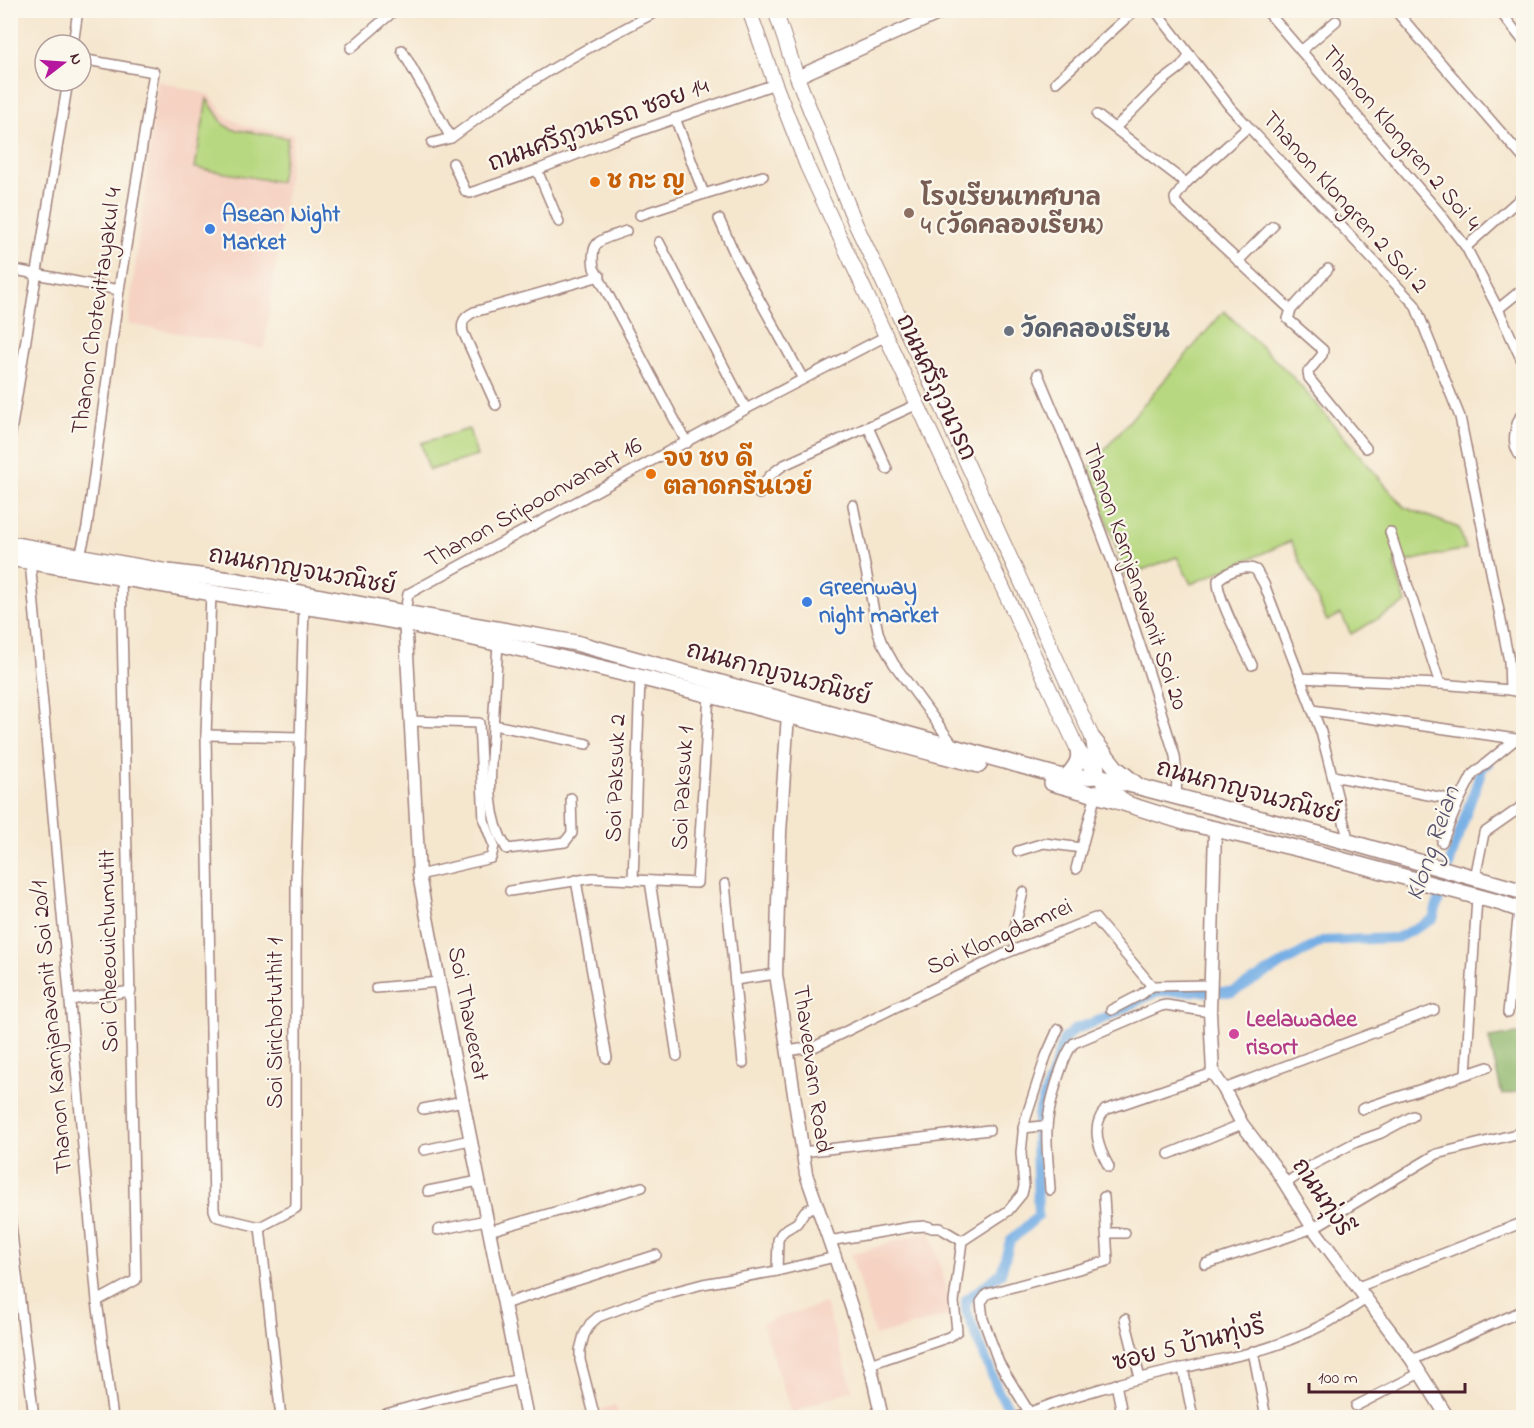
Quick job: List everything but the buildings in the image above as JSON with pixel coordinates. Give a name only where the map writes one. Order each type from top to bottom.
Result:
[{"type":"main road","name":"ถนนศรีภูวนารถ","points":[[749,10],[807,166],[1078,750],[1109,789],[1131,806]]},
{"type":"main road","name":"ถนนศรีภูวนารถ","points":[[775,10],[798,77],[856,225],[945,413],[1093,739],[1098,776]]},
{"type":"main road","points":[[775,84],[798,77]]},
{"type":"main road","points":[[937,445],[955,437]]},
{"type":"main road","name":"ถนนกาญจนวณิชย์","points":[[10,544],[168,572],[239,581],[406,618],[498,644],[577,661],[1063,782],[1098,776],[1349,842],[1524,892]]},
{"type":"main road","name":"ถนนกาญจนวณิชย์","points":[[10,558],[212,593],[576,643],[956,748],[1184,822],[1308,851],[1521,910]]},
{"type":"main road","points":[[1093,739],[1116,768],[1141,788]]},
{"type":"main road","points":[[1063,782],[1078,762],[1080,756],[1078,750]]},
{"type":"street","points":[[75,33],[78,10]]},
{"type":"street","points":[[351,48],[395,10]]},
{"type":"street","points":[[432,143],[452,138],[496,105],[555,67],[660,10]]},
{"type":"street","points":[[798,77],[946,10]]},
{"type":"street","points":[[1056,82],[1135,10]]},
{"type":"street","name":"Thanon Klongren 2 Soi 2","points":[[1155,10],[1230,107],[1415,305],[1460,417],[1509,661],[1510,690]]},
{"type":"street","name":"Thanon Klongren 2 Soi 4","points":[[1266,10],[1438,211],[1466,247],[1524,365]]},
{"type":"street","points":[[1395,10],[1524,159]]},
{"type":"street","points":[[1502,12],[1524,42]]},
{"type":"street","points":[[1301,51],[1336,21]]},
{"type":"street","points":[[402,50],[452,138]]},
{"type":"street","points":[[1115,128],[1161,83],[1181,67],[1190,55]]},
{"type":"street","name":"Thanon Chotevittayakul 4","points":[[80,556],[87,527],[119,290],[154,72],[93,61]]},
{"type":"street","name":"ถนนศรีภูวนารถ ซอย 14","points":[[453,164],[465,190],[469,193],[775,84]]},
{"type":"street","points":[[10,438],[66,93]]},
{"type":"street","points":[[1097,115],[1186,183]]},
{"type":"street","points":[[675,118],[704,194]]},
{"type":"street","points":[[1248,127],[1186,183],[1175,197],[1178,205],[1291,310]]},
{"type":"street","points":[[537,170],[559,222]]},
{"type":"street","points":[[640,215],[763,176]]},
{"type":"street","points":[[1466,247],[1524,195]]},
{"type":"street","points":[[719,219],[737,260],[803,379]]},
{"type":"street","points":[[1238,261],[1273,226]]},
{"type":"street","points":[[626,231],[598,242],[594,246],[592,255],[594,268],[687,443]]},
{"type":"street","points":[[659,242],[747,410]]},
{"type":"street","points":[[10,269],[119,290]]},
{"type":"street","points":[[1328,269],[1291,310],[1288,319],[1323,351],[1308,372],[1309,378],[1366,447]]},
{"type":"street","points":[[496,405],[463,332],[463,320],[466,316],[600,276]]},
{"type":"street","points":[[1498,309],[1524,288]]},
{"type":"street","name":"Thanon Sripoonvanart 16","points":[[406,618],[408,594],[886,336]]},
{"type":"street","name":"Thanon Karnjanavanit Soi 20","points":[[1038,374],[1071,451],[1113,564],[1175,756],[1176,797]]},
{"type":"street","points":[[759,494],[767,478],[784,465],[918,404]]},
{"type":"street","points":[[1524,410],[1517,421],[1514,441],[1517,453],[1524,460]]},
{"type":"street","points":[[868,427],[887,469]]},
{"type":"street","points":[[853,505],[881,641],[894,664],[956,748]]},
{"type":"street","points":[[1390,532],[1440,684]]},
{"type":"street","name":"Thanon Karnjanavanit Soi 20/1","points":[[30,561],[96,1301],[113,1418]]},
{"type":"street","points":[[1252,665],[1222,599],[1218,584],[1220,578],[1246,567],[1256,570],[1260,576],[1321,732],[1349,842]]},
{"type":"street","name":"Soi Cheeouichumutit","points":[[96,1301],[136,1280],[121,577]]},
{"type":"street","points":[[212,593],[206,735],[214,1212],[218,1217],[260,1227],[281,1418]]},
{"type":"street","name":"Soi Sirichotuthit 1","points":[[260,1227],[296,1208],[296,877],[303,606]]},
{"type":"street","name":"Soi Thaveerat","points":[[406,618],[419,875],[527,1418]]},
{"type":"street","points":[[498,644],[490,781],[494,819],[507,849],[565,842],[572,833],[571,798]]},
{"type":"street","name":"Soi Paksuk 2","points":[[633,880],[640,678]]},
{"type":"street","points":[[1300,678],[1440,684],[1524,693]]},
{"type":"street","name":"Soi Paksuk 1","points":[[650,881],[698,883],[709,695]]},
{"type":"street","points":[[1312,710],[1516,739]]},
{"type":"street","name":"Thaveevarn Road","points":[[788,714],[780,833],[776,974],[806,1174],[870,1364],[882,1418]]},
{"type":"street","points":[[411,722],[479,723],[484,820],[494,846],[491,858],[419,875]]},
{"type":"street","points":[[494,725],[587,744]]},
{"type":"street","points":[[1442,842],[1473,774],[1524,731]]},
{"type":"street","points":[[206,735],[300,737]]},
{"type":"street","name":"Soi Klongdamrei","points":[[1076,869],[1097,795],[1098,776]]},
{"type":"street","points":[[1332,776],[1459,801]]},
{"type":"street","points":[[1472,877],[1484,833],[1524,805]]},
{"type":"street","points":[[1109,1167],[1097,1143],[1099,1119],[1105,1110],[1213,1073],[1210,1006],[1215,829]]},
{"type":"street","points":[[1018,851],[1044,843],[1082,848]]},
{"type":"street","points":[[510,891],[593,878],[650,881],[676,1056]]},
{"type":"street","points":[[576,880],[607,1058]]},
{"type":"street","points":[[725,884],[742,1063]]},
{"type":"street","points":[[1015,927],[1023,892]]},
{"type":"street","points":[[1466,1074],[1471,895]]},
{"type":"street","points":[[1508,1013],[1521,910]]},
{"type":"street","name":"Soi Klongdamrei","points":[[787,1051],[814,1047],[1004,954],[1095,918],[1152,986]]},
{"type":"street","points":[[735,980],[776,974]]},
{"type":"street","points":[[376,988],[439,982]]},
{"type":"street","points":[[1111,1010],[1142,994],[1152,986],[1211,985]]},
{"type":"street","points":[[70,1000],[131,991]]},
{"type":"street","points":[[1050,1190],[1045,1127],[1055,1088],[1070,1047],[1077,1040],[1161,1006],[1210,1006]]},
{"type":"street","points":[[1224,1089],[1434,1010]]},
{"type":"street","points":[[870,1364],[949,1337],[957,1331],[954,1302],[962,1241],[1008,1211],[1022,1194],[1024,1186],[1021,1153],[1026,1127],[1046,1056],[1058,1029]]},
{"type":"street","points":[[1362,1108],[1488,1067]]},
{"type":"street","name":"ถนนทุ่งรี","points":[[1213,1073],[1242,1124],[1274,1166],[1313,1228],[1412,1360],[1448,1418]]},
{"type":"street","points":[[423,1109],[463,1101]]},
{"type":"street","points":[[1285,1184],[1312,1165],[1413,1116]]},
{"type":"street","points":[[1169,1154],[1242,1124]]},
{"type":"street","points":[[1026,1127],[1045,1127]]},
{"type":"street","points":[[802,1152],[989,1130]]},
{"type":"street","points":[[1205,1264],[1313,1228],[1437,1154],[1524,1132]]},
{"type":"street","points":[[424,1150],[471,1140]]},
{"type":"street","points":[[428,1191],[479,1181]]},
{"type":"street","points":[[438,1230],[488,1226],[642,1187]]},
{"type":"street","points":[[1029,1412],[999,1363],[983,1319],[982,1301],[987,1294],[1108,1261],[1104,1197]]},
{"type":"street","points":[[777,1271],[778,1240],[781,1234],[797,1223],[805,1211],[817,1205]]},
{"type":"street","points":[[10,1217],[34,1418]]},
{"type":"street","points":[[1358,1287],[1524,1222]]},
{"type":"street","points":[[829,1241],[927,1226],[940,1228],[962,1241]]},
{"type":"street","points":[[1107,1233],[1125,1233]]},
{"type":"street","points":[[504,1304],[656,1255]]},
{"type":"street","points":[[594,1418],[580,1360],[580,1350],[584,1335],[597,1317],[646,1299],[703,1284],[777,1271],[835,1257]]},
{"type":"street","name":"ซอย 5 บ้านทุ่งรี","points":[[1016,1418],[1116,1384],[1289,1340],[1344,1313],[1366,1299]]},
{"type":"street","points":[[1412,1360],[1524,1310]]},
{"type":"street","points":[[1125,1319],[1140,1378]]},
{"type":"street","points":[[1252,1351],[1266,1418]]},
{"type":"street","points":[[1183,1368],[1193,1418]]},
{"type":"street","points":[[1356,1406],[1420,1374]]},
{"type":"street","points":[[386,1414],[519,1379]]},
{"type":"street","points":[[1116,1384],[1123,1418]]},
{"type":"shaded area","name":"Asean Night Market","points":[[158,81],[210,95],[227,117],[246,126],[294,134],[264,349],[128,324]]},
{"type":"shaded area","points":[[930,1231],[954,1314],[875,1336],[851,1254]]},
{"type":"shaded area","points":[[825,1303],[853,1389],[791,1413],[762,1323]]},
{"type":"shaded area","points":[[615,1405],[619,1417],[603,1417],[601,1409]]},
{"type":"green space","points":[[207,99],[224,125],[232,129],[288,138],[280,182],[195,168]]},
{"type":"green space","points":[[1224,311],[1292,376],[1404,507],[1459,528],[1466,549],[1394,564],[1406,603],[1351,634],[1341,614],[1327,621],[1291,541],[1191,584],[1177,557],[1126,576],[1089,468]]},
{"type":"green space","points":[[469,429],[477,456],[429,470],[421,443]]},
{"type":"green space","points":[[1523,1033],[1523,1090],[1502,1095],[1489,1038]]},
{"type":"waterway","name":"Klong Reian","points":[[1524,426],[1520,437],[1524,440]]},
{"type":"waterway","name":"Klong Reian","points":[[1016,1418],[999,1393],[966,1310],[966,1300],[1001,1273],[1010,1241],[1038,1216],[1036,1142],[1038,1115],[1064,1039],[1075,1029],[1100,1020],[1158,991],[1233,992],[1322,941],[1397,938],[1433,919],[1469,805],[1483,767],[1488,764]]},
{"type":"place","name":"ช กะ ญ","points":[[595,182]]},
{"type":"place","name":"โรงเรียนเทศบาล 4 (วัดคลองเรียน)","points":[[909,213]]},
{"type":"place","name":"Asean Night Market","points":[[210,229]]},
{"type":"place","name":"วัดคลองเรียน","points":[[1009,331]]},
{"type":"place","name":"จง ชง ดี ตลาดกรีนเวย์","points":[[651,474]]},
{"type":"place","name":"Greenway night market","points":[[807,602]]},
{"type":"place","name":"Leelawadee risort","points":[[1234,1034]]}]
